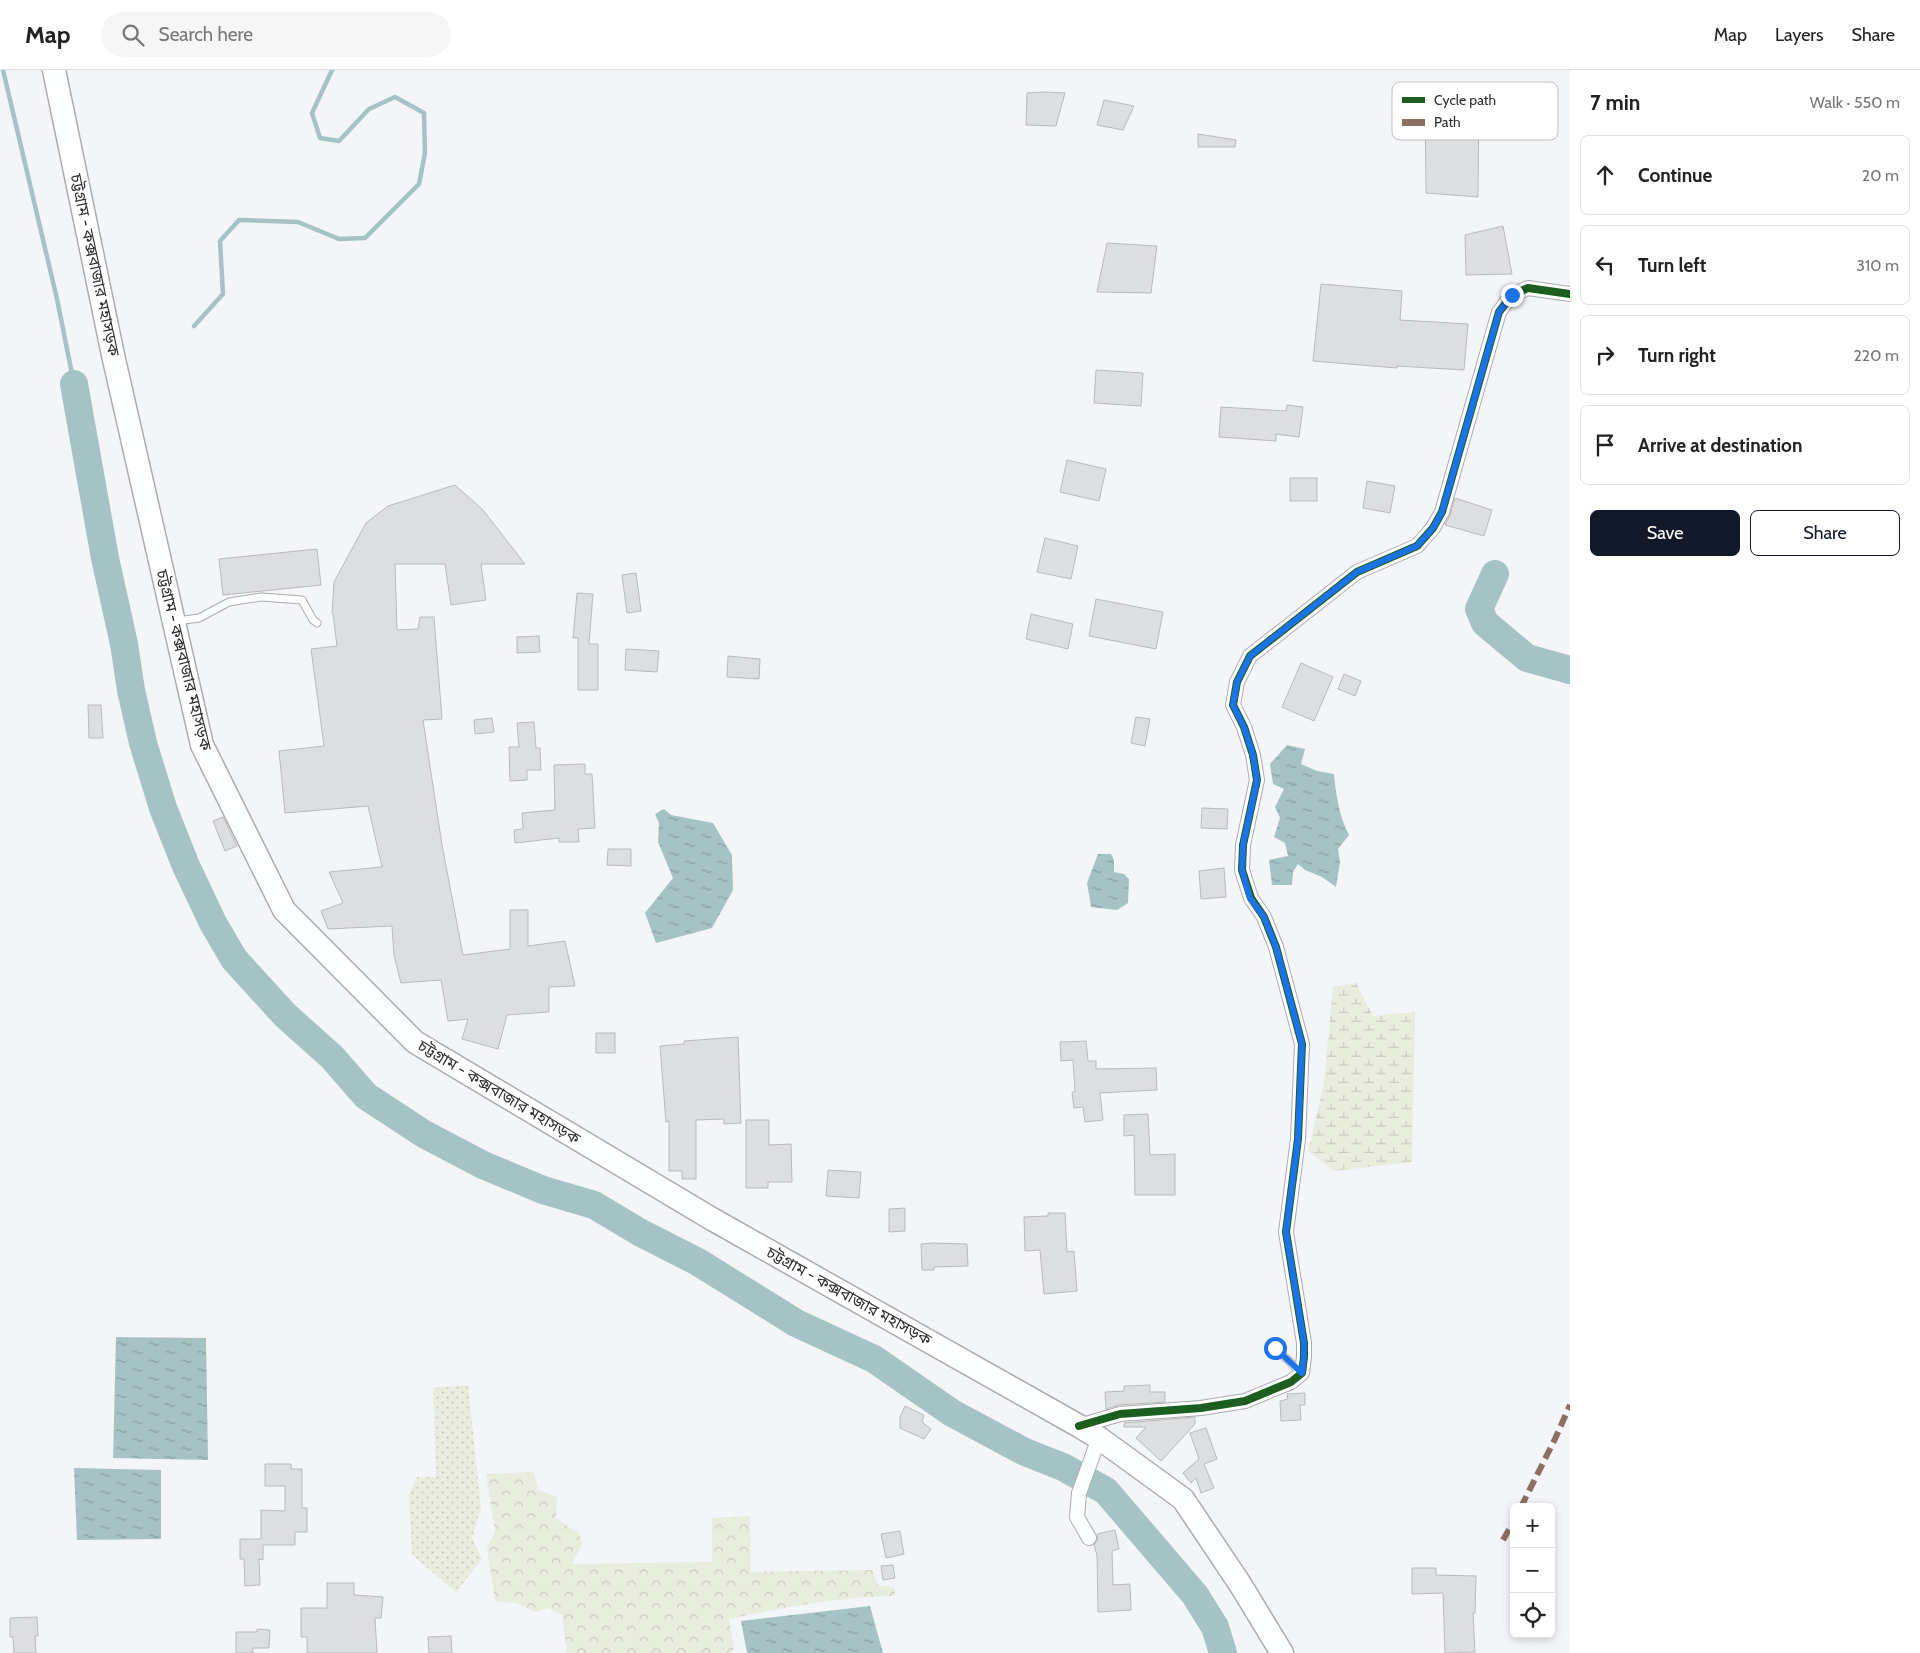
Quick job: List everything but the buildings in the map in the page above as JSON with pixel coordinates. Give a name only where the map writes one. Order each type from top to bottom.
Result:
[{"type":"highway","name":"চট্টগ্রাম - কক্সবাজার মহাসড়ক","points":[[54,70],[113,354],[202,745],[284,910],[415,1042],[712,1219],[1080,1426],[1183,1499],[1240,1584],[1282,1653]]},
{"type":"street","points":[[1080,1426],[1120,1414],[1201,1408],[1245,1401],[1291,1382],[1302,1373],[1304,1343],[1286,1232],[1298,1139],[1302,1044],[1276,947],[1264,917],[1250,898],[1242,870],[1243,845],[1257,780],[1253,755],[1244,727],[1233,705],[1237,682],[1250,656],[1286,627],[1357,572],[1417,546],[1433,528],[1442,512],[1499,312],[1512,295],[1528,288],[1570,294]]},
{"type":"street","points":[[1089,1538],[1077,1517],[1079,1493],[1099,1438]]},
{"type":"lane","points":[[174,622],[199,618],[229,602],[261,597],[302,600],[313,620],[317,623]]},
{"type":"lane","points":[[1275,1348],[1302,1373]]},
{"type":"green space","points":[[1356,983],[1373,1016],[1415,1012],[1412,1162],[1334,1171],[1308,1151],[1324,1083],[1333,987]]},
{"type":"green space","points":[[468,1385],[481,1508],[472,1538],[482,1559],[456,1592],[412,1555],[409,1495],[417,1477],[436,1477],[433,1388]]},
{"type":"green space","points":[[534,1472],[538,1490],[557,1497],[556,1518],[579,1534],[582,1544],[572,1564],[712,1562],[712,1518],[750,1516],[751,1572],[872,1570],[878,1585],[895,1588],[895,1596],[853,1598],[812,1603],[729,1619],[734,1648],[732,1653],[567,1653],[562,1615],[548,1608],[535,1612],[516,1603],[495,1601],[487,1548],[495,1531],[486,1474]]},
{"type":"water","points":[[1531,648],[1570,666],[1570,679],[1525,665]]},
{"type":"water","points":[[1287,745],[1305,749],[1301,764],[1317,771],[1334,774],[1338,805],[1349,835],[1338,849],[1340,862],[1336,887],[1322,877],[1305,870],[1298,864],[1293,872],[1292,885],[1272,885],[1269,860],[1288,856],[1285,843],[1274,837],[1280,818],[1275,807],[1284,789],[1273,784],[1270,764]]},
{"type":"water","points":[[664,809],[671,815],[713,823],[732,855],[733,890],[712,928],[656,943],[645,913],[673,878],[658,842],[659,823],[655,814]]},
{"type":"water","points":[[1098,854],[1111,854],[1114,860],[1114,872],[1124,874],[1129,879],[1128,903],[1117,910],[1091,907],[1087,883]]},
{"type":"water","points":[[116,1337],[206,1338],[208,1460],[113,1458]]},
{"type":"water","points":[[74,1468],[161,1470],[161,1539],[77,1540]]},
{"type":"water","points":[[870,1606],[883,1653],[747,1653],[741,1621]]},
{"type":"waterway","points":[[3,70],[57,299],[74,384]]},
{"type":"waterway","points":[[194,326],[223,294],[220,241],[239,220],[298,222],[339,239],[365,238],[419,184],[425,153],[424,113],[395,97],[369,109],[339,141],[320,138],[312,113],[332,70]]},
{"type":"waterway","points":[[74,384],[105,558],[143,743],[163,808],[186,866],[213,923],[234,959],[285,1015],[332,1057],[366,1096],[424,1134],[483,1165],[543,1190],[594,1205],[641,1233],[698,1262],[796,1323],[874,1359],[952,1413],[1025,1452],[1063,1467],[1106,1491],[1195,1595],[1215,1627],[1223,1653]]},
{"type":"waterway","points":[[1495,574],[1479,609],[1485,623],[1527,658],[1570,670]]},
{"type":"marked path","points":[[1523,1503],[1570,1405]]},
{"type":"marked path","points":[[1503,1540],[1510,1528]]},
{"type":"cycle path","points":[[1079,1426],[1120,1414],[1201,1408],[1245,1401],[1291,1382],[1302,1373],[1304,1343],[1286,1232],[1298,1139],[1302,1044],[1276,947],[1264,917],[1251,898],[1242,870],[1243,845],[1257,780],[1253,755],[1244,727],[1233,705],[1237,682],[1250,656],[1357,572],[1417,546],[1433,528],[1442,512],[1499,312],[1512,295],[1528,288],[1570,294]]},
{"type":"route","points":[[1275,1348],[1302,1373],[1304,1343],[1300,1329],[1286,1232],[1298,1139],[1302,1044],[1276,947],[1264,917],[1250,898],[1242,870],[1243,845],[1249,809],[1257,780],[1253,755],[1244,727],[1233,705],[1237,682],[1250,656],[1286,627],[1357,572],[1417,546],[1433,528],[1442,512],[1499,312],[1512,295]]}]
